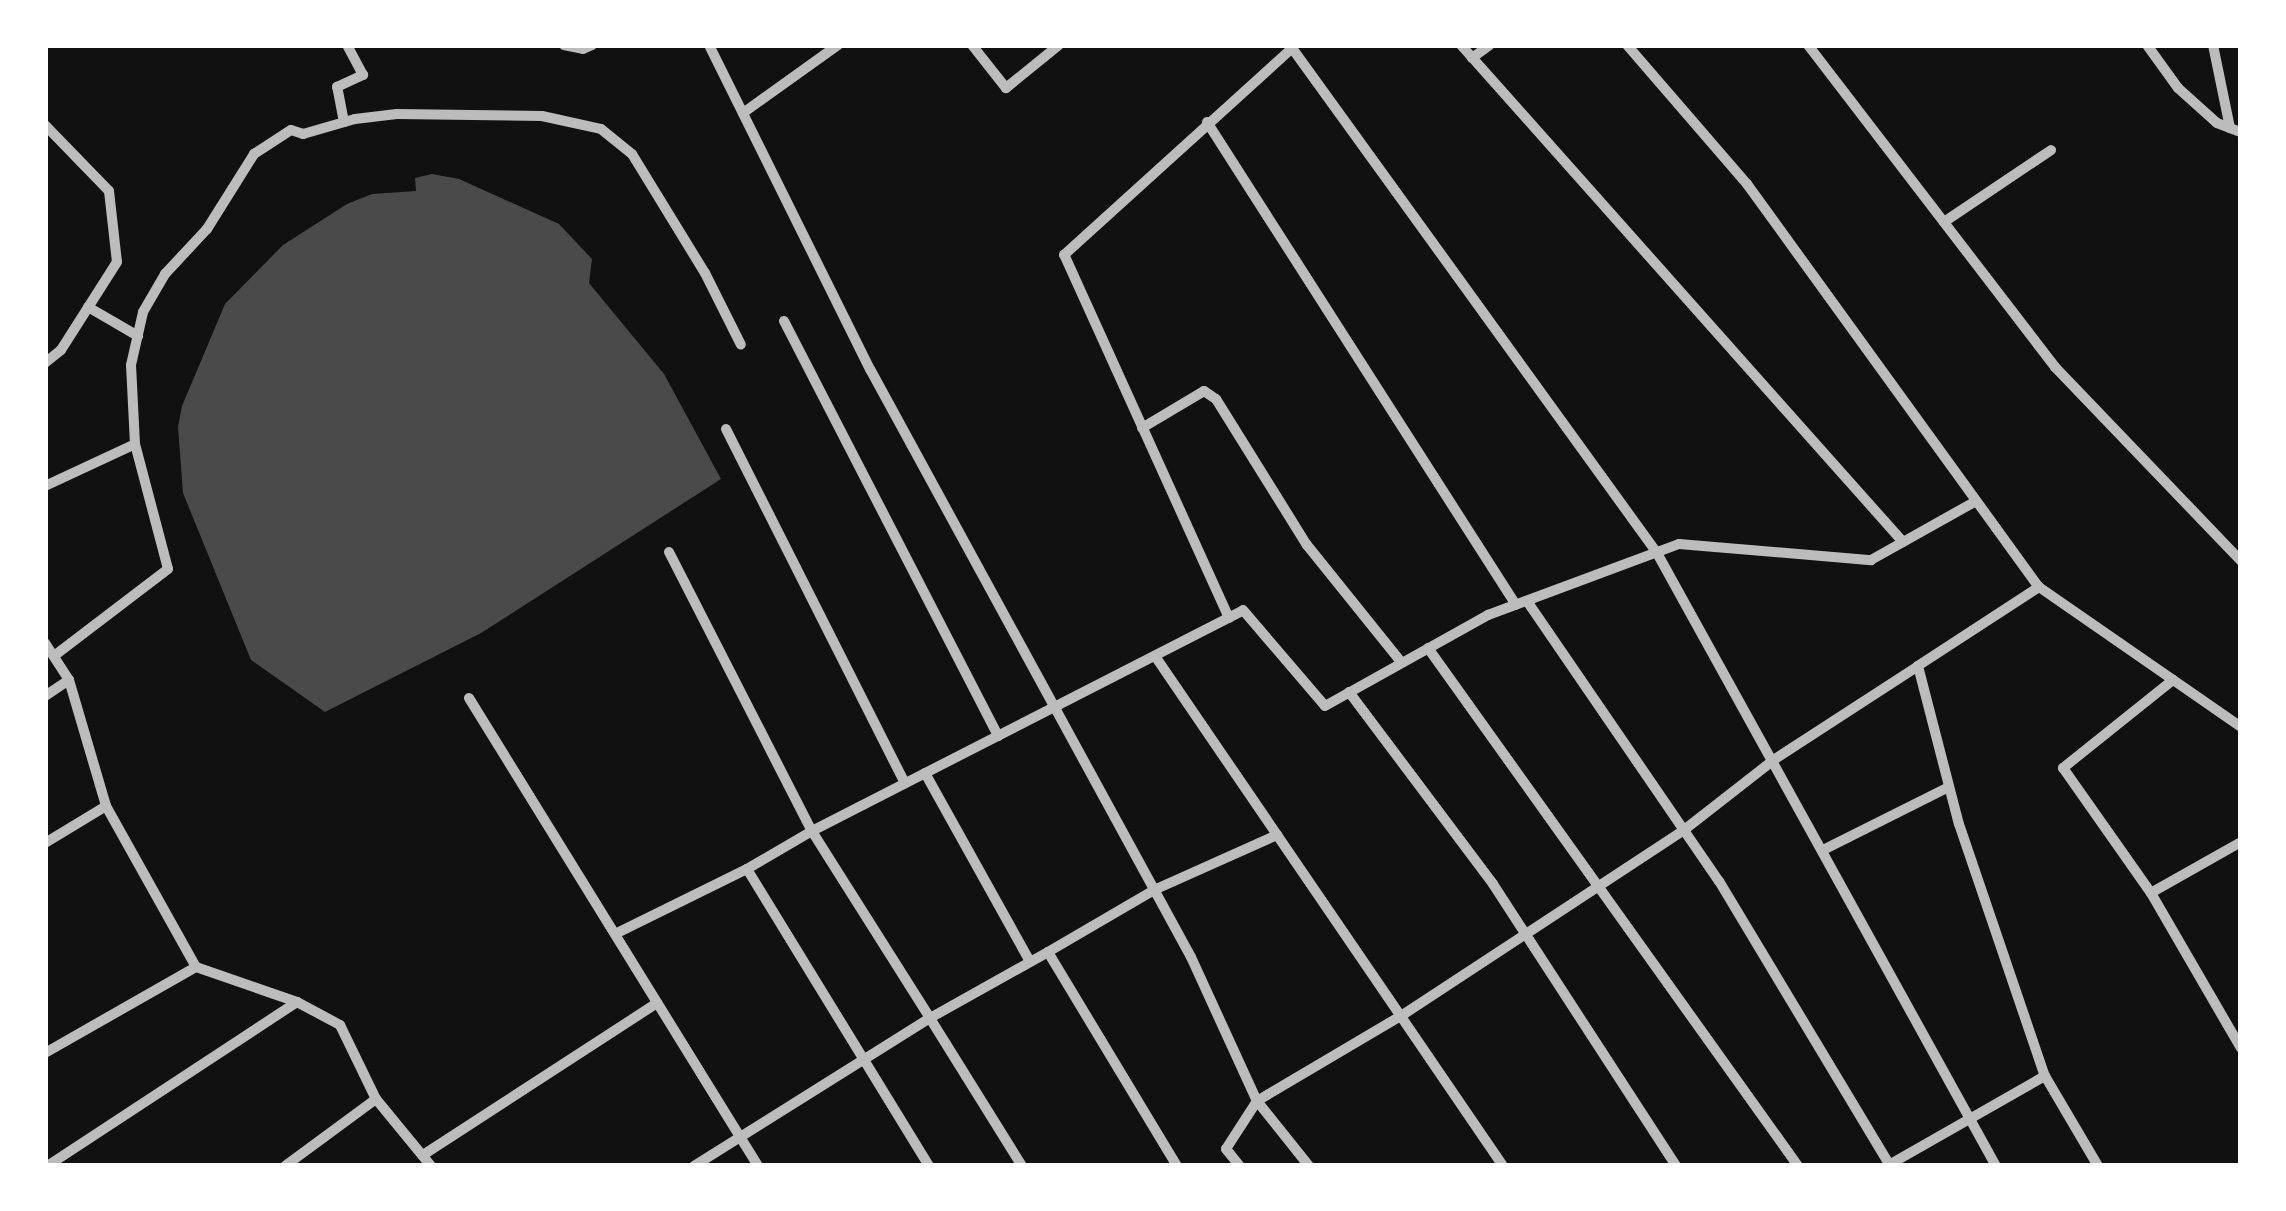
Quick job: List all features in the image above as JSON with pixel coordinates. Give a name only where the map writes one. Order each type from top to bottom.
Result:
[{"type":"street","points":[[344,122],[337,88],[364,75],[347,45]]},
{"type":"street","points":[[564,45],[584,49],[592,45]]},
{"type":"street","points":[[709,45],[870,369],[1154,890],[1258,1101],[1309,1166]]},
{"type":"street","points":[[743,113],[838,45]]},
{"type":"street","points":[[972,45],[1006,88],[1060,45]]},
{"type":"street","points":[[1461,45],[1904,542]]},
{"type":"street","points":[[1472,58],[1490,45]]},
{"type":"street","points":[[1628,45],[1747,184],[2039,588],[2241,728]]},
{"type":"street","points":[[1808,45],[2054,367],[2241,562]]},
{"type":"street","points":[[2147,45],[2178,88],[2217,123],[2236,130]]},
{"type":"street","points":[[2213,45],[2236,130]]},
{"type":"street","points":[[1229,618],[1064,255],[1293,47],[1657,553],[1996,1166]]},
{"type":"street","points":[[54,656],[168,569],[135,444],[131,365],[144,312],[166,274],[207,228],[254,154],[292,130],[303,134],[344,122],[397,114],[542,116],[601,129],[632,154],[704,273],[741,345]]},
{"type":"street","points":[[1207,122],[1522,603],[1684,830],[1888,1165],[2046,1076]]},
{"type":"street","points":[[45,125],[108,191],[117,262],[61,350],[45,363]]},
{"type":"street","points":[[1944,222],[2051,150]]},
{"type":"street","points":[[88,307],[138,336]]},
{"type":"street","points":[[784,321],[998,736]]},
{"type":"street","points":[[1142,428],[1204,391],[1216,399],[1307,545],[1402,663]]},
{"type":"street","points":[[726,429],[905,783]]},
{"type":"street","points":[[45,486],[135,444]]},
{"type":"street","points":[[614,934],[1243,610],[1325,706],[1428,648],[1522,603],[1679,544],[1871,560],[1976,501]]},
{"type":"street","points":[[669,552],[812,831],[1022,1166]]},
{"type":"street","points":[[1240,1166],[1226,1149],[1258,1101],[1400,1016],[1684,830],[1773,761],[2039,588]]},
{"type":"street","points":[[45,643],[70,680],[106,806],[196,966],[297,1002],[340,1025],[376,1099],[431,1166]]},
{"type":"street","points":[[1428,648],[1798,1166]]},
{"type":"street","points":[[1155,656],[1503,1166]]},
{"type":"street","points":[[1918,666],[1950,787],[2046,1076],[2098,1166]]},
{"type":"street","points":[[45,696],[70,680]]},
{"type":"street","points":[[2173,680],[2063,768],[2150,894],[2241,1048]]},
{"type":"street","points":[[1349,692],[1524,932],[1676,1166]]},
{"type":"street","points":[[469,698],[758,1166]]},
{"type":"street","points":[[925,773],[1030,962]]},
{"type":"street","points":[[1823,850],[1950,787]]},
{"type":"street","points":[[45,843],[106,806]]},
{"type":"street","points":[[694,1166],[930,1018],[1154,890],[1276,835]]},
{"type":"street","points":[[2150,894],[2241,842]]},
{"type":"street","points":[[747,868],[929,1166]]},
{"type":"street","points":[[1048,952],[1177,1166]]},
{"type":"street","points":[[45,1053],[196,966]]},
{"type":"street","points":[[47,1166],[297,1002]]},
{"type":"street","points":[[424,1155],[657,1003]]},
{"type":"street","points":[[285,1166],[376,1099]]},
{"type":"building","points":[[432,174],[459,179],[559,224],[592,259],[589,283],[664,374],[721,479],[481,633],[325,712],[251,660],[183,493],[178,427],[182,406],[225,304],[283,245],[347,204],[372,194],[416,191],[415,178]]}]
